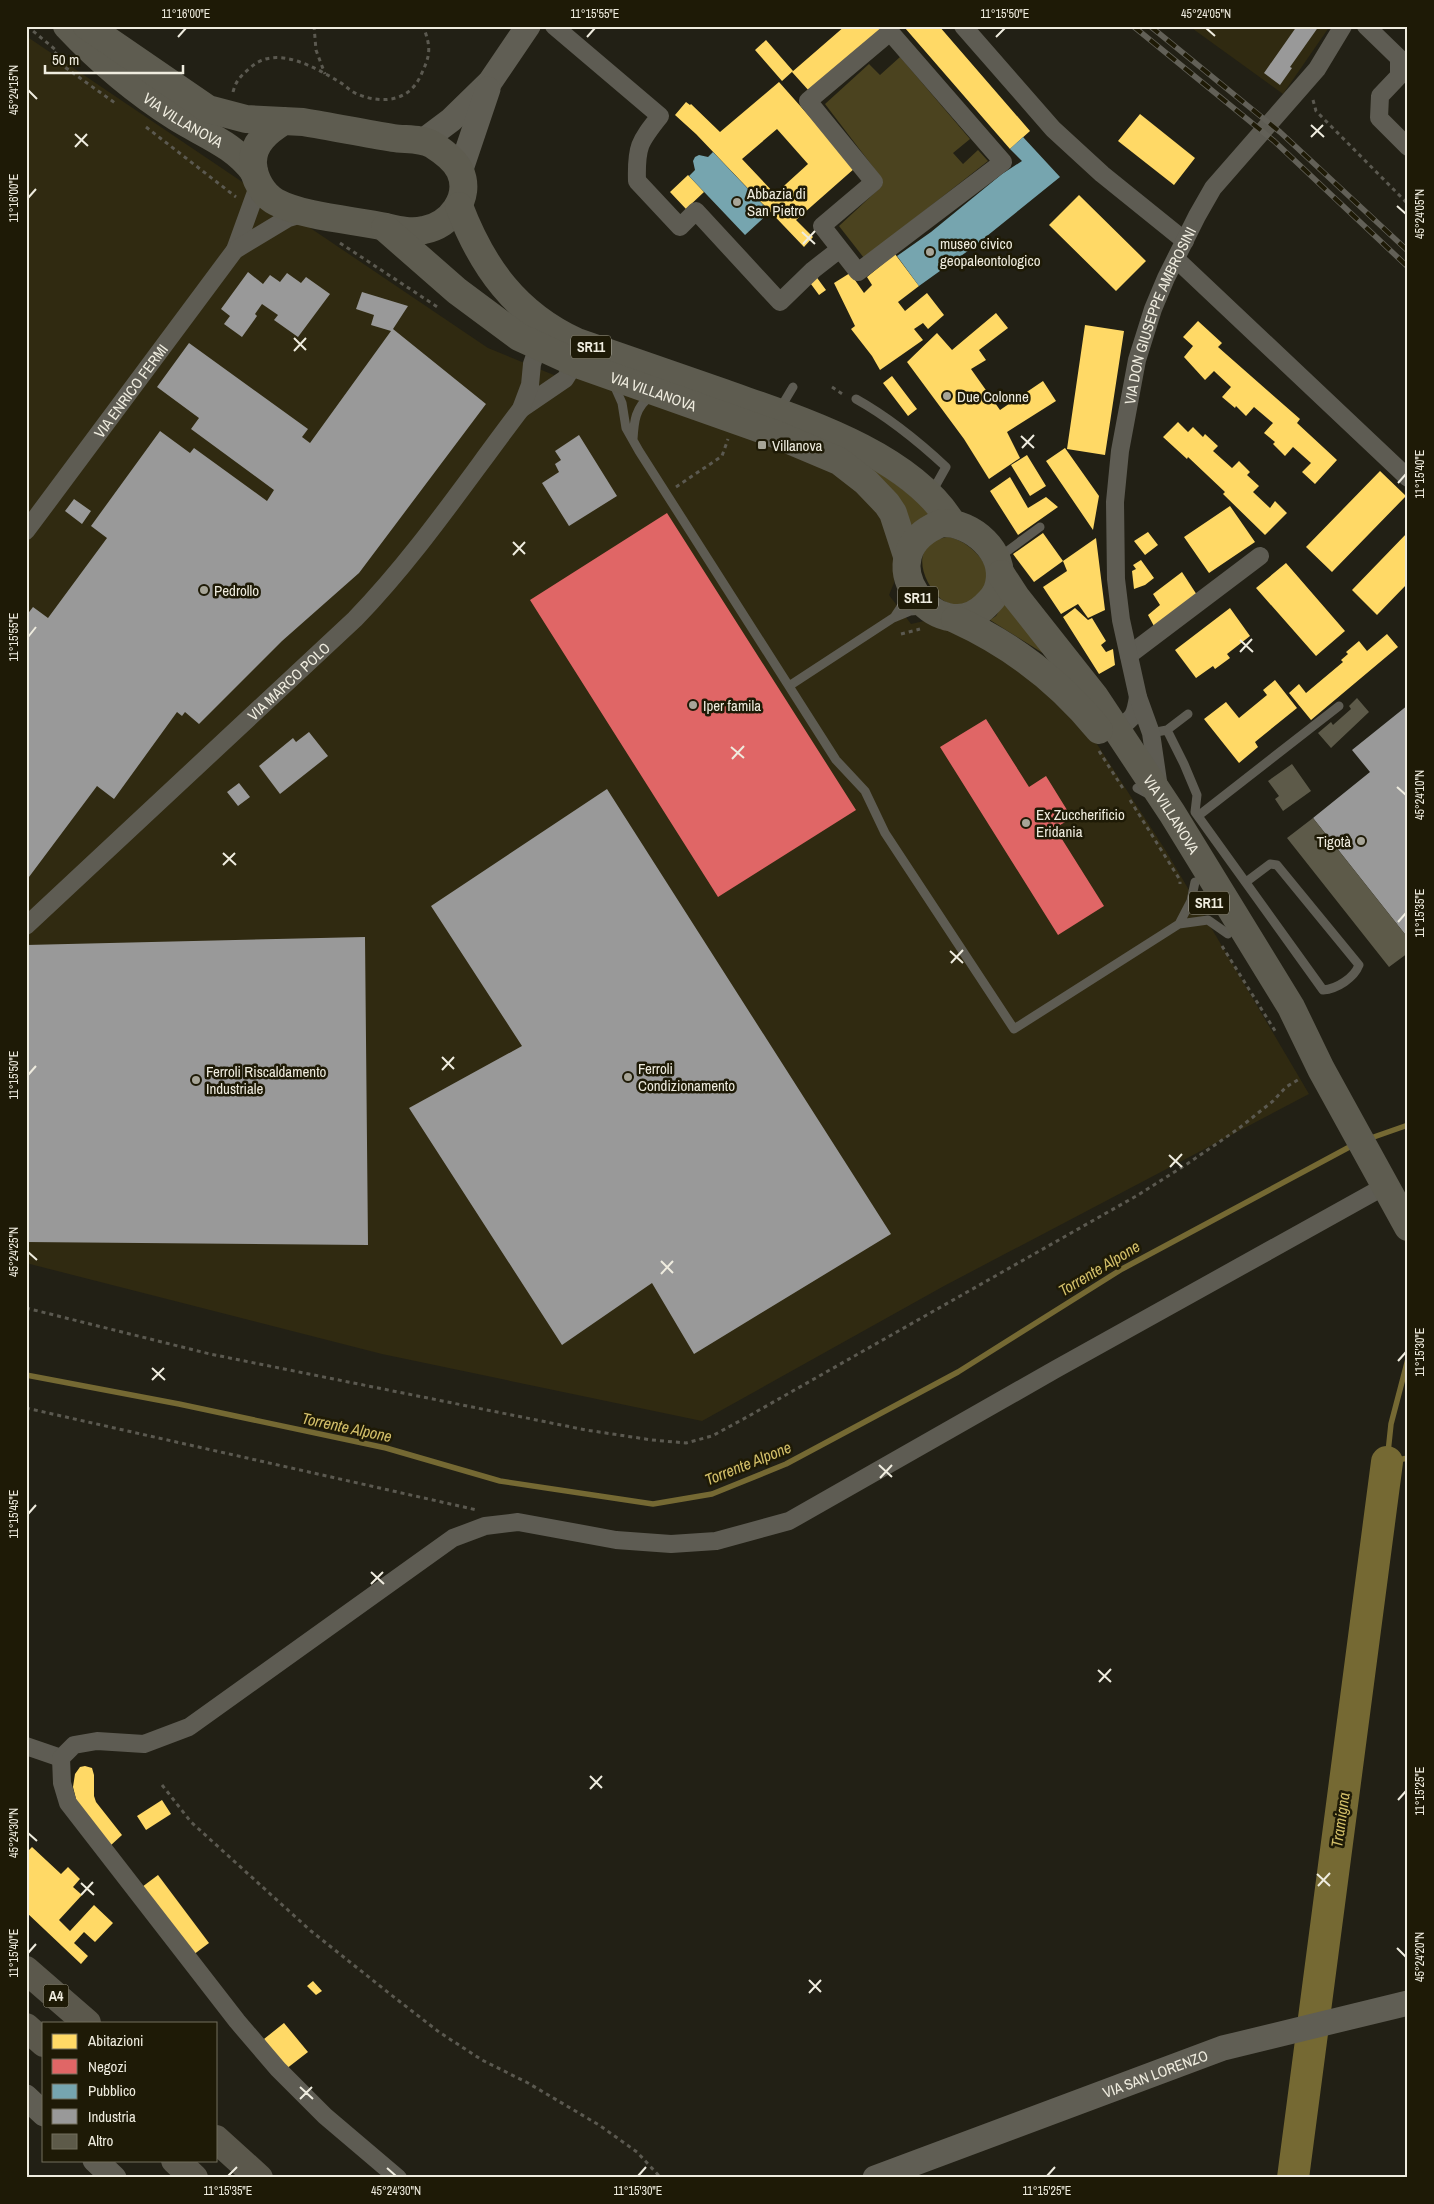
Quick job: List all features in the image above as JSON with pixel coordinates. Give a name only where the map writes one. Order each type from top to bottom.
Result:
[{"type":"highway","name":"A4","points":[[26,1970],[85,2022]]},
{"type":"highway","points":[[26,2027],[42,2041]]},
{"type":"highway","points":[[218,2141],[259,2178]]},
{"type":"highway","points":[[177,2162],[194,2178]]},
{"type":"main road","name":"VIA VILLANOVA","points":[[67,26],[82,43],[151,100],[246,160],[264,192],[274,201],[308,212],[407,232],[425,230],[451,216],[459,206],[474,244],[500,284],[535,318],[548,327],[577,342],[780,414],[859,446],[908,477],[930,494],[942,507],[952,523]]},
{"type":"main road","name":"VIA VILLANOVA","points":[[87,26],[208,108],[246,119],[303,122],[423,141]]},
{"type":"main road","points":[[256,176],[253,159],[258,145],[266,132],[284,120]]},
{"type":"main road","points":[[423,141],[442,151],[452,160],[460,172],[463,190],[459,206]]},
{"type":"main road","name":"VIA VILLANOVA","points":[[384,227],[457,291],[503,326],[538,347],[575,363],[775,434],[839,461],[866,482],[887,504],[893,513],[907,556]]},
{"type":"main road","points":[[907,556],[913,542],[929,528],[942,523],[952,523]]},
{"type":"main road","name":"SR11","points":[[952,523],[973,532],[993,551],[999,566]]},
{"type":"main road","name":"SR11","points":[[907,556],[905,564],[910,584],[929,619],[956,619]]},
{"type":"main road","name":"VIA VILLANOVA","points":[[999,566],[1016,597],[1081,678],[1117,728],[1148,791],[1188,886],[1278,1015],[1326,1079]]},
{"type":"main road","points":[[956,619],[969,617],[981,610],[997,593],[999,566]]},
{"type":"main road","name":"VIA VILLANOVA","points":[[956,619],[990,635],[1018,653],[1042,672],[1082,709],[1148,791],[1189,817],[1291,1006],[1326,1079],[1385,1186]]},
{"type":"main road","name":"SR11","points":[[1385,1186],[1408,1227]]},
{"type":"street","points":[[554,26],[660,116],[643,137],[636,155],[637,181],[680,227],[696,211],[780,302],[813,270],[840,249]]},
{"type":"street","points":[[963,26],[1054,129],[1102,174],[1184,242]]},
{"type":"street","name":"VIA DON GIUSEPPE AMBROSINI","points":[[1148,791],[1159,731],[1138,696],[1121,620],[1116,579],[1115,502],[1120,451],[1137,360],[1153,309],[1184,242],[1213,188],[1317,70],[1343,26]]},
{"type":"street","points":[[1366,26],[1399,58],[1399,76],[1380,96],[1379,118],[1408,147]]},
{"type":"street","points":[[460,172],[490,82],[520,29]]},
{"type":"street","points":[[890,32],[1003,162],[858,272],[840,249],[822,226],[874,182],[808,101],[890,32]]},
{"type":"street","points":[[423,141],[451,120],[490,82]]},
{"type":"street","name":"VIA ENRICO FERMI","points":[[26,530],[235,250],[256,192],[256,176]]},
{"type":"street","name":"VIA ENRICO FERMI","points":[[235,250],[288,218],[308,212]]},
{"type":"street","points":[[1176,259],[1408,478]]},
{"type":"street","name":"VIA MARCO POLO","points":[[26,926],[371,602],[400,570],[520,410],[530,385],[532,364],[538,347]]},
{"type":"street","name":"VIA MARCO POLO","points":[[520,410],[565,380],[575,363]]},
{"type":"street","points":[[1129,655],[1260,556]]},
{"type":"street","name":"VIA DON GIUSEPPE AMBROSINI","points":[[1117,728],[1132,719],[1136,712],[1138,696]]},
{"type":"street","points":[[398,2178],[325,2116],[278,2069],[237,2021],[68,1803],[62,1783],[61,1758],[74,1745],[97,1741],[144,1744],[189,1727],[453,1538],[485,1526],[518,1522],[616,1540],[671,1544],[716,1541],[790,1522],[1056,1369],[1385,1186]]},
{"type":"street","points":[[26,1746],[61,1758]]},
{"type":"street","name":"VIA SAN LORENZO","points":[[875,2178],[899,2172],[1223,2048],[1408,2004]]},
{"type":"street","points":[[26,2097],[42,2112]]},
{"type":"street","points":[[97,2162],[114,2178]]},
{"type":"lane","points":[[606,374],[618,393],[626,428],[633,442],[836,760],[857,781],[871,800],[885,833],[1014,1030],[1179,924],[1208,920],[1224,937]]},
{"type":"lane","points":[[780,414],[784,402],[793,387]]},
{"type":"lane","points":[[633,442],[635,416],[643,401],[658,392]]},
{"type":"lane","points":[[856,399],[884,414],[946,467],[930,494]]},
{"type":"lane","points":[[999,566],[1040,528]]},
{"type":"lane","points":[[893,618],[905,601],[910,584]]},
{"type":"lane","points":[[789,686],[893,618],[910,611],[929,619]]},
{"type":"lane","points":[[1189,817],[1339,706]]},
{"type":"lane","points":[[1188,714],[1159,731],[1184,764],[1196,795],[1189,817]]},
{"type":"lane","points":[[1189,817],[1246,882],[1323,990],[1333,989],[1356,973],[1358,965],[1277,865],[1270,864],[1246,882]]},
{"type":"lane","points":[[1179,924],[1191,901],[1188,886]]},
{"type":"path","points":[[314,26],[316,50],[325,74]]},
{"type":"path","points":[[232,100],[235,82],[254,64],[273,58],[296,60],[325,74],[356,93],[372,99],[387,101],[405,95],[417,82],[429,57],[429,42],[423,26]]},
{"type":"path","points":[[1313,98],[1316,111],[1408,204]]},
{"type":"path","points":[[336,241],[443,310]]},
{"type":"path","points":[[720,434],[737,440]]},
{"type":"path","points":[[679,491],[676,487],[722,456]]},
{"type":"path","points":[[901,634],[929,619]]},
{"type":"path","points":[[1097,750],[1166,854],[1180,880],[1188,886]]},
{"type":"path","points":[[1224,937],[1282,1042]]},
{"type":"path","points":[[26,1308],[210,1354],[285,1370],[586,1430],[686,1443],[712,1436],[747,1417],[1138,1195],[1238,1129],[1273,1101],[1286,1087],[1303,1076],[1326,1079]]},
{"type":"path","points":[[26,1408],[299,1468],[483,1512]]},
{"type":"path","points":[[162,1785],[191,1822],[311,1930],[390,1994],[439,2032],[482,2060],[528,2083],[599,2125],[637,2152],[661,2178]]},
{"type":"shaded area","points":[[1189,26],[1330,26],[1283,94]]},
{"type":"shaded area","points":[[26,36],[488,348],[566,380],[577,370],[842,473],[867,492],[892,540],[896,570],[894,583],[889,595],[911,624],[924,621],[944,623],[1008,656],[1086,727],[1166,851],[1309,1094],[944,1286],[702,1421],[382,1354],[26,1263]]},
{"type":"shaded area","points":[[900,57],[970,139],[953,153],[963,164],[978,150],[988,161],[864,258],[839,226],[882,186],[880,176],[825,104],[869,64],[880,75]]},
{"type":"shaded area","points":[[868,466],[889,479],[934,514],[921,518],[911,527]]},
{"type":"shaded area","points":[[947,537],[956,539],[974,551],[986,568],[988,577],[986,587],[980,595],[959,607],[941,599],[934,591],[924,573],[922,563],[923,554],[928,547],[935,541]]},
{"type":"shaded area","points":[[1004,603],[1046,655],[990,620],[996,616]]},
{"type":"building: Abitazioni","points":[[845,26],[885,26],[810,92],[792,72]]},
{"type":"building: Abitazioni","points":[[906,26],[939,26],[1030,131],[1010,149],[905,28]]},
{"type":"building: Abitazioni","points":[[766,40],[793,71],[782,81],[755,50]]},
{"type":"building: Abitazioni","points":[[779,82],[855,168],[796,220],[813,237],[804,247],[696,134],[675,115],[686,102],[691,104],[720,132]],"holes":[[[777,129],[808,164],[775,194],[742,159]]]},
{"type":"building: Abitazioni","points":[[1140,114],[1195,158],[1174,185],[1118,141]]},
{"type":"building: Abitazioni","points":[[688,175],[704,192],[686,209],[670,192]]},
{"type":"building: Abitazioni","points":[[1079,195],[1146,261],[1116,291],[1049,225]]},
{"type":"building: Abitazioni","points":[[895,254],[919,286],[898,302],[905,311],[927,293],[944,315],[928,329],[923,323],[914,329],[923,340],[880,370],[872,356],[851,329],[855,326],[834,283],[850,273],[864,293],[872,285],[867,277]]},
{"type":"building: Abitazioni","points":[[815,275],[826,290],[819,295],[808,280]]},
{"type":"building: Abitazioni","points":[[996,313],[1008,328],[979,350],[986,360],[971,369],[1000,410],[1043,381],[1056,401],[1007,432],[1020,458],[989,479],[964,439],[907,362],[937,333],[952,350]]},
{"type":"building: Abitazioni","points":[[1198,321],[1222,343],[1218,347],[1300,419],[1297,423],[1337,460],[1315,484],[1302,472],[1311,463],[1293,447],[1285,456],[1273,444],[1275,442],[1264,433],[1273,423],[1254,407],[1246,416],[1236,406],[1235,408],[1222,397],[1231,387],[1214,371],[1205,380],[1184,357],[1193,346],[1183,337]]},
{"type":"building: Abitazioni","points":[[1085,325],[1124,331],[1105,455],[1067,449]]},
{"type":"building: Abitazioni","points":[[892,376],[917,409],[908,416],[883,383]]},
{"type":"building: Abitazioni","points":[[1178,422],[1188,432],[1193,427],[1203,437],[1205,434],[1218,446],[1213,451],[1232,468],[1239,461],[1250,472],[1247,475],[1259,486],[1253,492],[1270,508],[1275,501],[1287,513],[1265,535],[1223,494],[1225,492],[1188,457],[1187,459],[1163,437]]},
{"type":"building: Abitazioni","points":[[1065,448],[1099,496],[1093,530],[1046,461]]},
{"type":"building: Abitazioni","points":[[1027,455],[1046,486],[1030,496],[1011,465]]},
{"type":"building: Abitazioni","points":[[1380,471],[1406,496],[1332,572],[1306,547]]},
{"type":"building: Abitazioni","points":[[1010,477],[1028,508],[1046,497],[1058,507],[1018,535],[990,491]]},
{"type":"building: Abitazioni","points":[[1230,506],[1255,542],[1209,573],[1184,537]]},
{"type":"building: Abitazioni","points":[[1148,532],[1158,545],[1145,555],[1134,541]]},
{"type":"building: Abitazioni","points":[[1408,532],[1408,583],[1377,615],[1352,590]]},
{"type":"building: Abitazioni","points":[[1043,533],[1063,561],[1034,582],[1013,554]]},
{"type":"building: Abitazioni","points":[[1096,538],[1105,610],[1088,618],[1078,604],[1061,614],[1043,587],[1067,571],[1063,561]]},
{"type":"building: Abitazioni","points":[[1141,560],[1154,578],[1145,585],[1134,589],[1132,571],[1136,569],[1133,565]]},
{"type":"building: Abitazioni","points":[[1286,563],[1345,631],[1316,656],[1256,588]]},
{"type":"building: Abitazioni","points":[[1182,572],[1197,595],[1155,628],[1148,615],[1160,605],[1153,594]]},
{"type":"building: Abitazioni","points":[[1075,608],[1088,620],[1092,618],[1106,641],[1101,645],[1106,652],[1113,649],[1115,665],[1099,674],[1063,617]]},
{"type":"building: Abitazioni","points":[[1230,608],[1250,636],[1227,654],[1230,658],[1215,669],[1213,666],[1196,678],[1175,650]]},
{"type":"building: Abitazioni","points":[[1387,634],[1398,647],[1311,720],[1289,693],[1299,684],[1306,693],[1343,662],[1341,660],[1348,654],[1346,652],[1359,641],[1367,651]]},
{"type":"building: Abitazioni","points":[[1275,680],[1297,708],[1255,742],[1258,747],[1239,763],[1204,719],[1226,702],[1239,718],[1267,695],[1263,690]]},
{"type":"building: Abitazioni","points":[[80,1767],[92,1768],[96,1802],[122,1835],[110,1846],[77,1803],[73,1787],[75,1774]]},
{"type":"building: Abitazioni","points":[[162,1800],[171,1814],[146,1830],[137,1816]]},
{"type":"building: Abitazioni","points":[[32,1847],[61,1874],[68,1867],[80,1879],[73,1887],[82,1895],[59,1920],[70,1931],[94,1905],[113,1923],[95,1942],[84,1932],[74,1943],[88,1956],[81,1964],[26,1912],[26,1853]]},
{"type":"building: Abitazioni","points":[[158,1875],[209,1943],[193,1955],[142,1887]]},
{"type":"building: Abitazioni","points":[[313,1981],[322,1991],[316,1995],[307,1986]]},
{"type":"building: Abitazioni","points":[[284,2023],[308,2052],[286,2069],[264,2039]]},
{"type":"building: Negozi","points":[[667,513],[856,810],[718,897],[530,600]]},
{"type":"building: Negozi","name":"Ex Zuccherificio Eridania","points":[[986,719],[1029,787],[1046,776],[1072,818],[1055,828],[1104,906],[1058,935],[940,747]]},
{"type":"building: Pubblico","points":[[1023,137],[1060,177],[972,248],[919,286],[897,256],[931,232],[1002,174],[1022,161],[1010,149]]},
{"type":"building: Pubblico","name":"Abbazia di San Pietro","points":[[713,152],[770,212],[745,235],[689,176],[695,170],[693,161],[695,157],[699,155],[708,157]]},
{"type":"building: Industria","points":[[1297,26],[1319,26],[1290,67],[1292,68],[1280,85],[1264,73]]},
{"type":"building: Industria","points":[[248,272],[263,284],[270,275],[280,282],[287,273],[301,283],[306,277],[330,294],[298,337],[274,320],[278,315],[262,304],[255,314],[257,316],[242,337],[224,324],[230,316],[221,309]]},
{"type":"building: Industria","name":"Pedrollo","points":[[362,292],[408,306],[393,329],[486,404],[359,573],[282,641],[199,724],[185,712],[182,716],[177,712],[114,799],[97,786],[26,881],[26,616],[33,607],[48,618],[107,538],[91,526],[160,431],[190,453],[194,448],[267,501],[274,490],[191,429],[199,418],[157,387],[189,343],[308,429],[302,437],[310,443],[391,331],[371,325],[374,315],[356,309]]},
{"type":"building: Industria","points":[[579,435],[617,496],[569,526],[542,483],[559,472],[555,464],[561,460],[555,451]]},
{"type":"building: Industria","points":[[74,499],[91,511],[82,524],[65,511]]},
{"type":"building: Industria","points":[[1408,705],[1408,938],[1313,818],[1370,772],[1352,750]]},
{"type":"building: Industria","points":[[309,732],[328,756],[280,794],[259,766],[293,738],[296,742]]},
{"type":"building: Industria","points":[[239,783],[250,797],[238,806],[227,792]]},
{"type":"building: Industria","name":"Ferroli Condizionamento","points":[[607,789],[891,1234],[694,1354],[652,1283],[562,1345],[409,1108],[522,1046],[431,906]]},
{"type":"building: Industria","name":"Ferroli Riscaldamento Industriale","points":[[365,937],[368,1245],[26,1242],[26,945]]},
{"type":"building: Altro","points":[[1357,698],[1369,712],[1331,748],[1318,733],[1331,722],[1333,725],[1351,709],[1349,706]]},
{"type":"building: Altro","points":[[1292,764],[1311,791],[1283,811],[1275,799],[1279,796],[1268,781]]},
{"type":"building: Altro","points":[[1313,818],[1408,938],[1408,953],[1389,967],[1287,838]]},
{"type":"waterway","name":"Torrente Alpone","points":[[1368,1139],[1408,1125]]},
{"type":"waterway","name":"Torrente Alpone","points":[[26,1375],[179,1404],[386,1448],[500,1481],[653,1504],[712,1494],[786,1464],[958,1372],[1122,1269],[1355,1144]]},
{"type":"waterway","points":[[1408,1359],[1391,1424],[1387,1462],[1408,1458]]},
{"type":"waterway","name":"Tramigna","points":[[1293,2178],[1387,1462]]},
{"type":"railway","points":[[1133,26],[1274,141],[1408,267]]},
{"type":"railway","points":[[1150,26],[1280,132],[1408,251]]},
{"type":"place","name":"Abbazia di San Pietro","points":[[737,202]]},
{"type":"place","name":"museo civico geopaleontologico","points":[[930,252]]},
{"type":"place","name":"Due Colonne","points":[[947,396]]},
{"type":"place","name":"Villanova","points":[[762,445]]},
{"type":"place","name":"Pedrollo","points":[[204,590]]},
{"type":"place","name":"Iper famila","points":[[693,705]]},
{"type":"place","name":"Ex Zuccherificio Eridania","points":[[1026,823]]},
{"type":"place","name":"Tigotà","points":[[1361,841]]},
{"type":"place","name":"Ferroli Condizionamento","points":[[628,1077]]},
{"type":"place","name":"Ferroli Riscaldamento Industriale","points":[[196,1080]]}]
